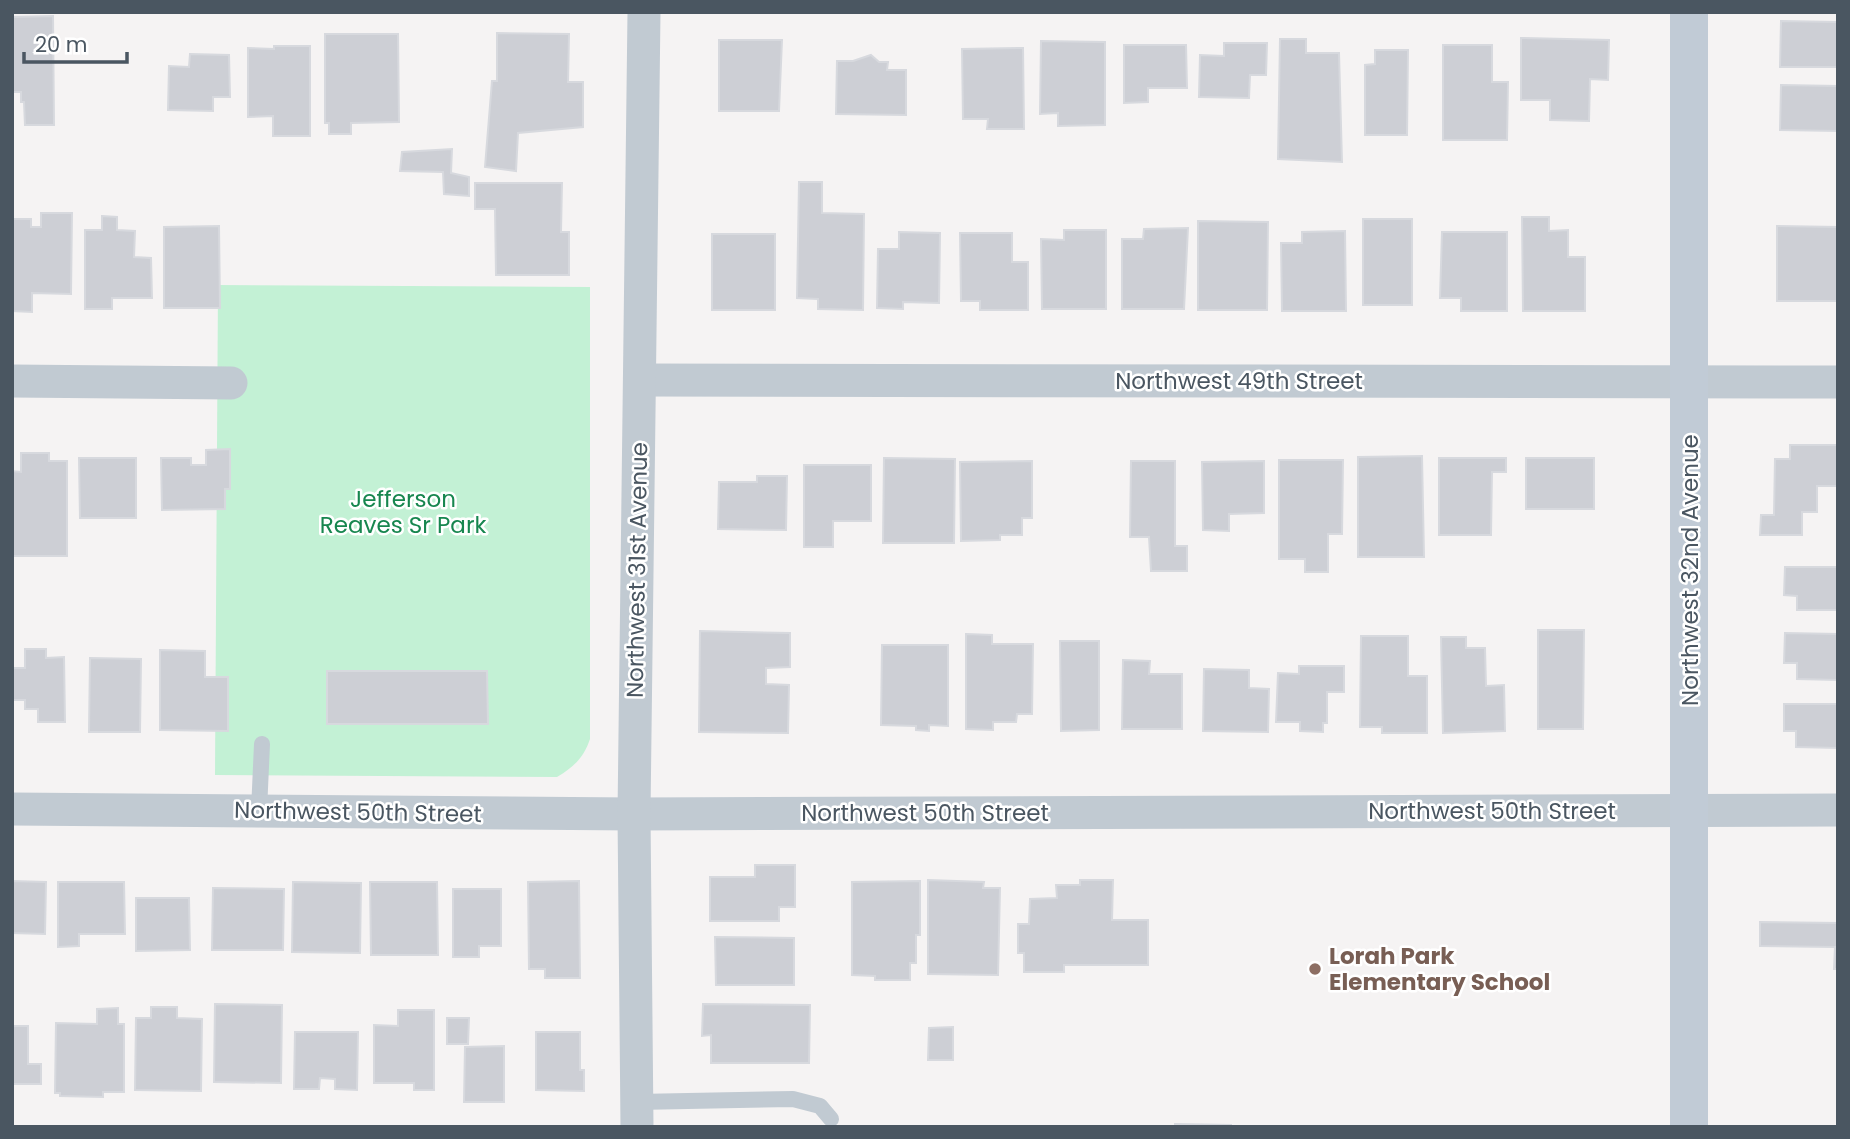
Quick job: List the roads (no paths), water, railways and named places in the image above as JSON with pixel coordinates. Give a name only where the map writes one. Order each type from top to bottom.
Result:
[{"type":"main road","name":"Northwest 32nd Avenue","points":[[1689,12],[1689,1127]]},
{"type":"street","name":"Northwest 31st Avenue","points":[[637,1114],[634,814],[644,12]]},
{"type":"street","name":"Northwest 49th Street","points":[[640,380],[1838,382]]},
{"type":"street","points":[[12,381],[231,383]]},
{"type":"street","name":"Northwest 50th Street","points":[[12,808],[634,814],[1838,810]]},
{"type":"lane","points":[[259,811],[261,744]]},
{"type":"lane","points":[[637,1114],[793,1099],[820,1106],[831,1119]]},
{"type":"place","name":"Lorah Park Elementary School","points":[[1315,969]]},
{"type":"park label","name":"Jefferson Reaves Sr Park","points":[[403,512]]}]
